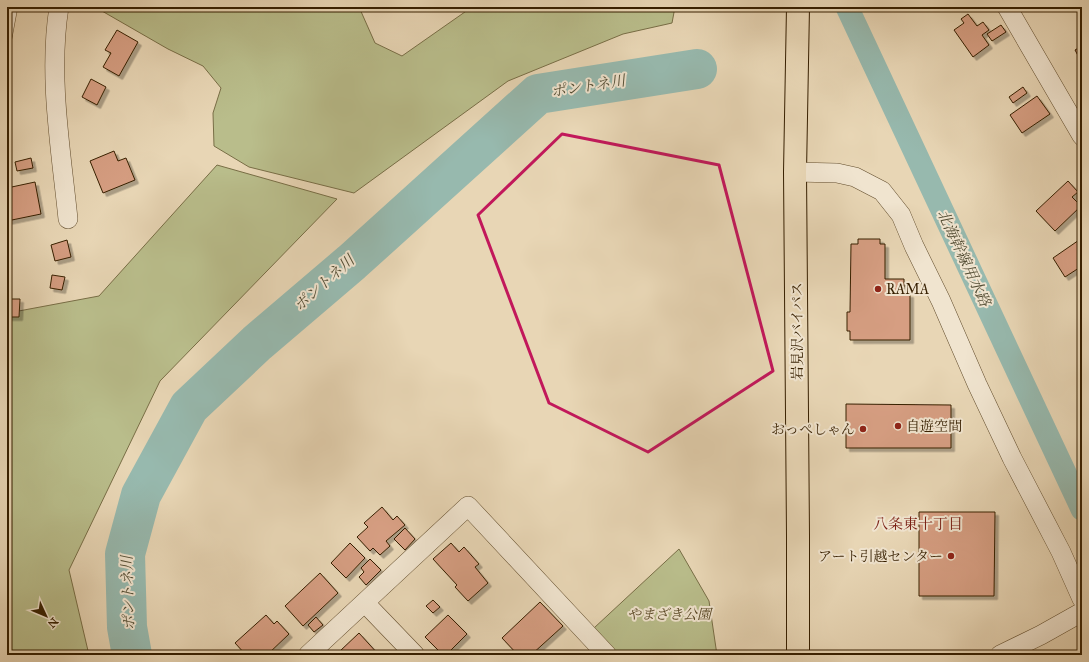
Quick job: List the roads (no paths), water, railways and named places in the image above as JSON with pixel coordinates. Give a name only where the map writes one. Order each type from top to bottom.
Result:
[{"type":"highway","name":"岩見沢バイパス","points":[[798,7],[796,172],[798,655]]},
{"type":"street","points":[[58,7],[56,25],[55,83],[68,219]]},
{"type":"street","points":[[1007,7],[1082,136]]},
{"type":"street","points":[[796,172],[837,173],[855,177],[882,191],[901,215],[914,246],[941,301],[977,384],[1012,458],[1061,552],[1082,599]]},
{"type":"street","points":[[308,655],[468,506],[607,655]]},
{"type":"street","points":[[365,603],[415,655]]},
{"type":"street","points":[[1000,655],[1041,635],[1082,612]]},
{"type":"lane","points":[[7,39],[9,19],[13,7]]},
{"type":"waterway","name":"北海幹線用水路","points":[[847,7],[1082,509]]},
{"type":"waterway","name":"ポントネ川","points":[[132,655],[127,627],[125,554],[141,495],[189,407],[257,343],[352,262],[538,94],[697,69]]},
{"type":"place","name":"RAMA","points":[[878,289]]},
{"type":"place","name":"自遊空間","points":[[898,426]]},
{"type":"place","name":"おっぺしゃん","points":[[863,429]]},
{"type":"place","name":"アート引越センター","points":[[951,556]]},
{"type":"district","name":"八条東十丁目","points":[[918,524]]},
{"type":"park label","name":"やまざき公園","points":[[669,614]]}]
